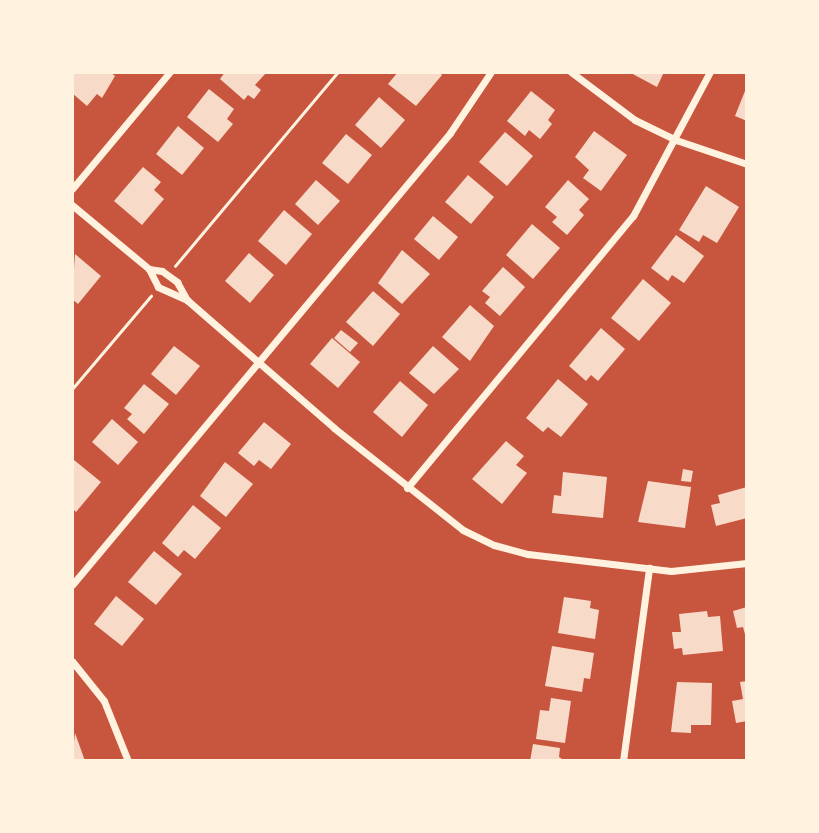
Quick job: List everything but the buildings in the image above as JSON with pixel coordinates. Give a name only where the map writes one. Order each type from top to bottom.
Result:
[{"type":"street","points":[[72,189],[170,72]]},
{"type":"street","points":[[72,585],[450,133],[491,72]]},
{"type":"street","points":[[571,72],[635,120],[676,140],[747,163]]},
{"type":"street","points":[[407,488],[598,263],[633,216],[710,72]]},
{"type":"street","points":[[72,205],[149,269],[158,287],[187,300],[407,488],[463,530],[494,545],[649,568],[695,571],[747,563]]},
{"type":"street","points":[[149,269],[162,271],[177,282],[187,300]]},
{"type":"street","points":[[623,761],[649,568]]},
{"type":"street","points":[[72,660],[104,701],[128,761]]},
{"type":"path","points":[[171,271],[338,72]]},
{"type":"path","points":[[72,389],[155,291]]}]
